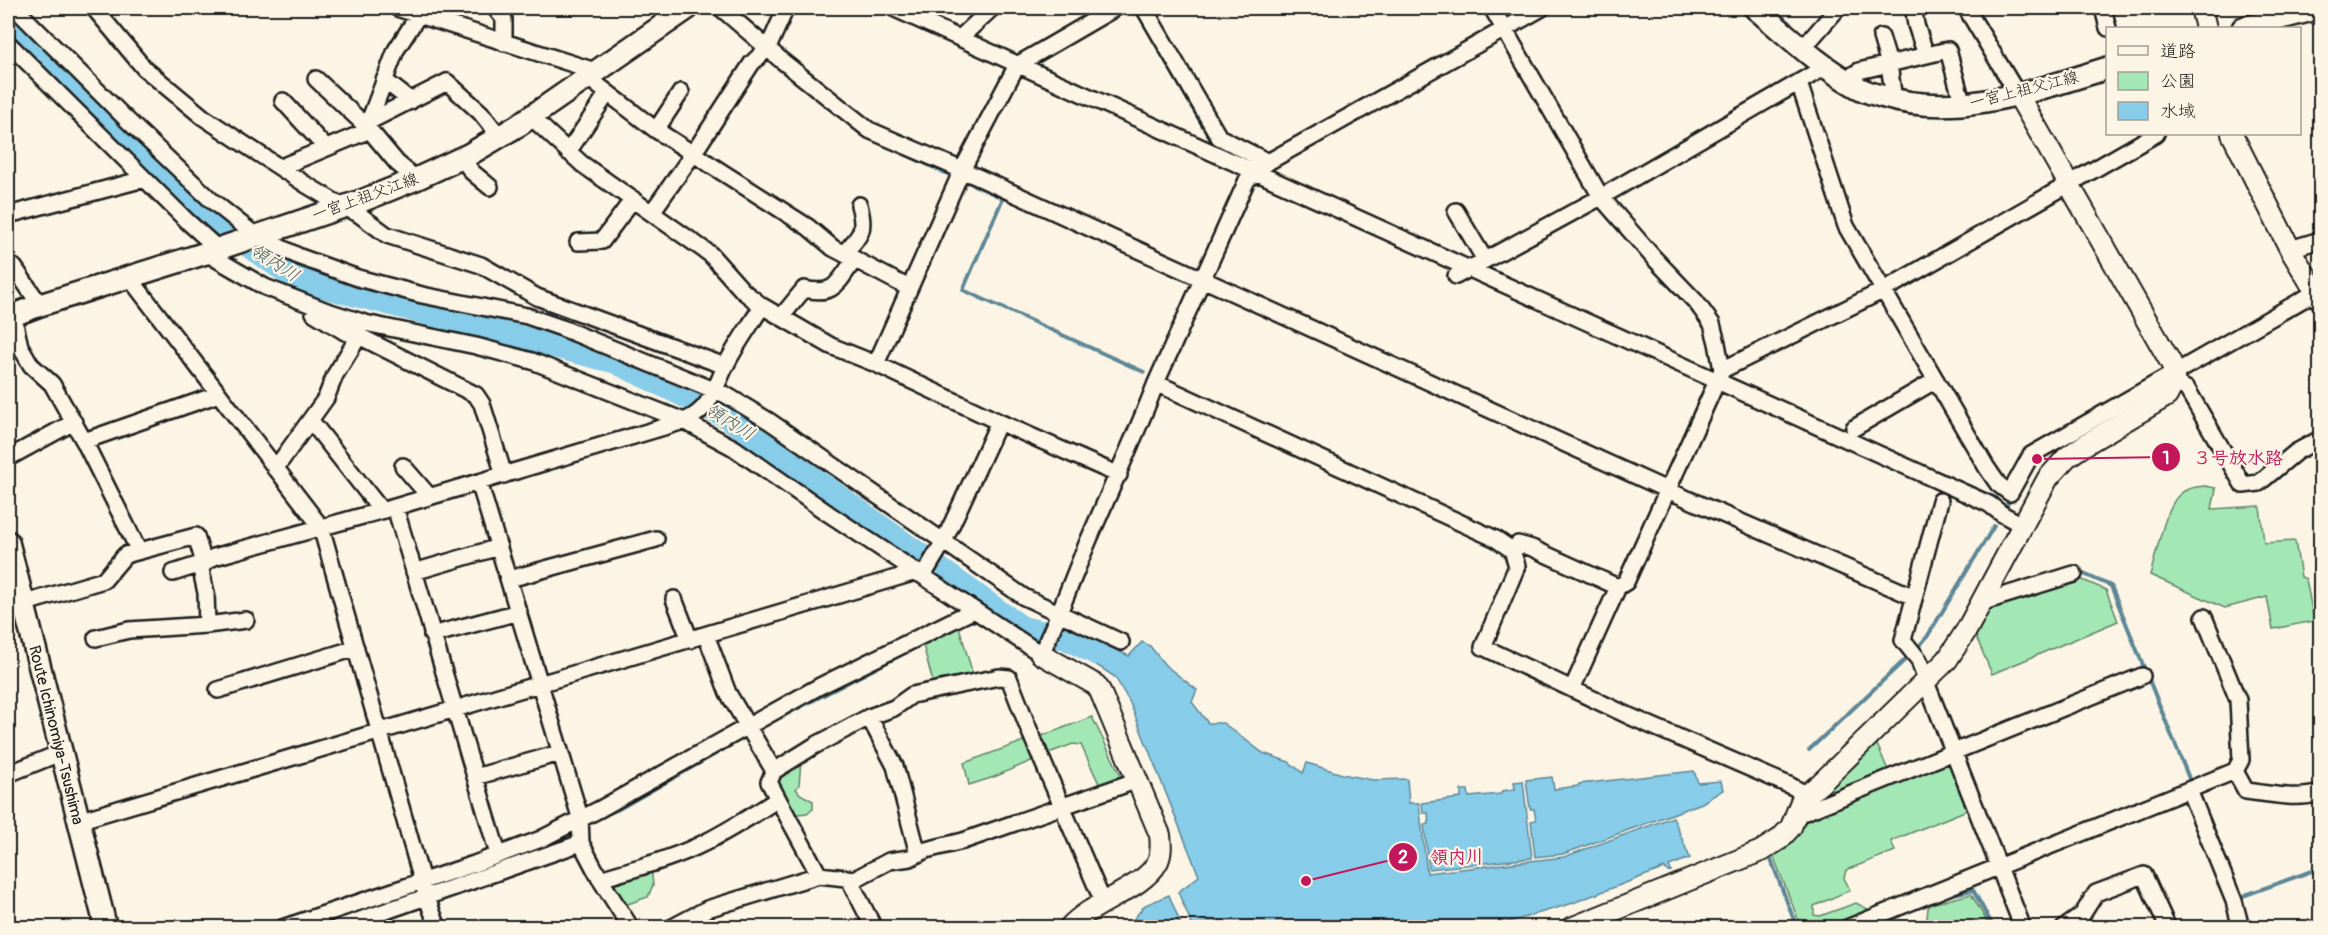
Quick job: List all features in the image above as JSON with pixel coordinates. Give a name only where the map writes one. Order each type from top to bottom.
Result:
[{"type":"main road","name":"一宮上祖父江線","points":[[1755,8],[1825,67],[1845,80],[1862,90],[1911,104],[1963,105],[2018,95],[2106,69]]},
{"type":"main road","points":[[2247,27],[2320,8]]},
{"type":"main road","name":"一宮上祖父江線","points":[[10,317],[40,305],[343,207],[416,179],[462,158],[531,117],[675,11]]},
{"type":"main road","name":"Route Ichinomiya-Tsushima","points":[[8,542],[105,927]]},
{"type":"street","points":[[15,8],[126,119],[252,236],[300,257],[358,278],[422,295],[495,308],[536,319],[715,392],[769,421],[1024,597],[1121,642]]},
{"type":"street","points":[[397,8],[421,11],[591,74],[607,94],[656,130],[808,227],[833,248],[909,288]]},
{"type":"street","points":[[495,8],[504,19],[504,43]]},
{"type":"street","points":[[721,8],[869,130],[1667,490],[1914,597]]},
{"type":"street","points":[[652,212],[752,63],[768,48],[786,8]]},
{"type":"street","points":[[893,8],[1017,64],[1262,167],[1463,273],[1720,376],[1989,504],[2022,525]]},
{"type":"street","points":[[960,38],[992,8]]},
{"type":"street","points":[[876,364],[962,170],[1017,64],[1115,8]]},
{"type":"street","points":[[1144,8],[1219,137],[1262,167]]},
{"type":"street","points":[[1492,8],[1601,197],[1696,302],[1712,324],[1717,343],[1720,376],[1626,582],[1618,587],[1572,689]]},
{"type":"street","points":[[1044,649],[1156,383],[1246,180],[1262,167],[1542,8]]},
{"type":"street","points":[[1803,48],[1838,8]]},
{"type":"street","points":[[1966,8],[2164,349],[2175,378],[2187,389],[2243,485],[2259,483],[2296,452],[2320,439]]},
{"type":"street","points":[[2103,8],[2108,27]]},
{"type":"street","points":[[2201,8],[2206,27]]},
{"type":"street","points":[[102,10],[144,68],[203,117],[343,207],[357,213],[387,235],[481,265],[537,297],[725,366]]},
{"type":"street","points":[[281,167],[365,132],[396,50],[421,11]]},
{"type":"street","points":[[1914,12],[1926,55]]},
{"type":"street","points":[[1881,38],[1889,64],[1894,100]]},
{"type":"street","points":[[8,43],[214,250],[265,287],[365,323],[476,346],[532,361],[690,418],[923,571],[974,610],[1044,649],[1096,685],[1160,835],[1161,852],[1158,861],[1148,873],[1069,927]]},
{"type":"street","points":[[1845,80],[1858,71],[1948,50],[1963,105]]},
{"type":"street","points":[[1463,273],[1601,197],[1825,67]]},
{"type":"street","points":[[316,80],[369,124],[398,163],[416,179]]},
{"type":"street","points":[[384,80],[411,101]]},
{"type":"street","points":[[369,124],[447,82],[481,113],[500,137]]},
{"type":"street","points":[[1799,83],[1846,226],[1992,476],[2010,493],[2031,456],[2175,378],[2319,294],[2290,249],[2235,145],[2232,135]]},
{"type":"street","points":[[656,130],[681,92]]},
{"type":"street","points":[[568,152],[607,94]]},
{"type":"street","points":[[283,101],[326,147]]},
{"type":"street","points":[[531,117],[568,152],[710,254],[743,291],[762,306],[831,346],[876,364],[1119,475]]},
{"type":"street","points":[[1720,376],[1884,290],[2068,182],[2154,135]]},
{"type":"street","points":[[462,158],[472,172],[489,187]]},
{"type":"street","points":[[8,215],[144,179]]},
{"type":"street","points":[[578,242],[602,241],[633,199]]},
{"type":"street","points":[[782,316],[804,289],[820,292],[832,289],[861,235],[864,221],[859,205]]},
{"type":"street","points":[[1456,211],[1485,260]]},
{"type":"street","points":[[2290,249],[2320,240]]},
{"type":"street","points":[[14,267],[40,305]]},
{"type":"street","points":[[129,278],[274,469],[321,527],[426,898],[438,927]]},
{"type":"street","points":[[283,294],[345,332],[359,336],[476,394],[482,404],[504,475]]},
{"type":"street","points":[[173,573],[204,563],[214,557],[504,475],[690,418],[715,392],[725,366],[762,306]]},
{"type":"street","points":[[10,317],[20,346],[31,365],[52,384],[140,551]]},
{"type":"street","points":[[274,469],[326,398],[335,375],[359,336]]},
{"type":"street","points":[[1577,926],[1761,851],[1780,839],[1791,827],[1803,801],[1947,660],[2048,478],[2067,458],[2086,444],[2167,396],[2175,378]]},
{"type":"street","points":[[1854,428],[1936,380]]},
{"type":"street","points":[[1156,383],[1496,539],[1512,550],[1516,566],[1483,647],[1791,786],[1803,801],[1805,812],[2142,676]]},
{"type":"street","points":[[84,441],[219,394]]},
{"type":"street","points":[[311,421],[388,508],[414,572],[498,854]]},
{"type":"street","points":[[8,458],[74,422]]},
{"type":"street","points":[[78,820],[923,571],[943,542],[999,422]]},
{"type":"street","points":[[403,466],[429,495]]},
{"type":"street","points":[[479,482],[580,817],[581,843],[600,879],[631,927]]},
{"type":"street","points":[[1940,501],[1903,640],[1919,660],[2023,927]]},
{"type":"street","points":[[22,604],[104,580],[125,555],[196,536],[204,563],[201,570],[206,592],[207,625]]},
{"type":"street","points":[[509,579],[656,539]]},
{"type":"street","points":[[1512,550],[1518,544],[1532,548],[1618,587]]},
{"type":"street","points":[[414,572],[499,548]]},
{"type":"street","points":[[1980,603],[2074,574]]},
{"type":"street","points":[[674,599],[690,640]]},
{"type":"street","points":[[282,927],[541,839],[820,686],[974,610]]},
{"type":"street","points":[[432,635],[519,612]]},
{"type":"street","points":[[1853,926],[2235,771],[2241,760],[2238,700],[2204,617]]},
{"type":"street","points":[[96,638],[129,630],[246,620]]},
{"type":"street","points":[[706,635],[728,693],[774,771]]},
{"type":"street","points":[[218,690],[356,648]]},
{"type":"street","points":[[819,875],[769,782],[774,771],[814,746],[869,717],[894,708],[912,695],[999,677],[1010,678],[1062,807],[1104,902]]},
{"type":"street","points":[[869,717],[895,766],[918,854]]},
{"type":"street","points":[[8,774],[60,753]]},
{"type":"street","points":[[476,777],[560,753]]},
{"type":"street","points":[[2235,771],[2246,791],[2294,796],[2320,793]]},
{"type":"street","points":[[671,927],[707,909],[819,875],[855,879],[889,861],[910,858],[1138,780]]},
{"type":"street","points":[[2189,790],[2234,901],[2241,927]]},
{"type":"street","points":[[600,879],[660,861],[705,843],[778,799]]},
{"type":"street","points":[[337,927],[581,843]]},
{"type":"street","points":[[2064,927],[2082,915],[2096,893],[2144,874],[2168,927]]},
{"type":"street","points":[[849,879],[874,927]]},
{"type":"green space","points":[[2205,486],[2216,488],[2212,509],[2260,506],[2264,543],[2295,541],[2301,577],[2306,579],[2314,621],[2273,629],[2267,597],[2225,608],[2150,575],[2165,521],[2174,501],[2185,491]]},
{"type":"green space","points":[[2076,577],[2106,590],[2118,621],[1992,674],[1974,632],[1990,605]]},
{"type":"green space","points":[[959,627],[974,678],[934,686],[923,645]]},
{"type":"green space","points":[[1092,717],[1124,782],[1102,790],[1081,745],[1073,744],[1046,754],[1039,737]]},
{"type":"green space","points":[[1030,739],[1038,758],[969,785],[964,763]]},
{"type":"green space","points":[[1876,742],[1890,775],[1809,808],[1813,800],[1819,798]]},
{"type":"green space","points":[[1953,760],[1972,808],[1891,841],[1895,851],[1846,870],[1844,878],[1850,890],[1814,906],[1814,915],[1820,916],[1856,903],[1868,909],[1866,913],[1829,927],[1801,927],[1773,855],[1789,844],[1804,816]]},
{"type":"green space","points":[[801,761],[799,785],[796,789],[813,801],[813,809],[807,813],[790,815],[773,783],[775,774]]},
{"type":"green space","points":[[651,867],[653,885],[648,897],[622,906],[609,881]]},
{"type":"green space","points":[[1971,894],[1987,921],[1984,927],[1969,927],[1967,923],[1956,923],[1951,927],[1926,927],[1928,908],[1931,904]]},
{"type":"water","points":[[1069,633],[1097,641],[1129,656],[1142,642],[1150,646],[1165,665],[1197,690],[1192,702],[1208,723],[1223,723],[1263,753],[1289,762],[1303,773],[1307,763],[1342,774],[1373,780],[1407,779],[1409,803],[1419,803],[1427,873],[1564,857],[1673,817],[1690,858],[1669,866],[1671,871],[1668,872],[1665,868],[1570,904],[1492,927],[1193,927],[1178,892],[1199,876],[1130,703],[1115,677],[1064,644]]},
{"type":"water","points":[[1694,771],[1698,783],[1721,781],[1723,790],[1702,803],[1563,854],[1535,857],[1531,821],[1536,820],[1534,809],[1530,809],[1526,780],[1552,777],[1554,789]]},
{"type":"water","points":[[1523,781],[1532,858],[1429,869],[1424,825],[1429,824],[1428,813],[1423,813],[1422,803],[1461,798],[1461,790],[1468,790],[1469,797],[1501,794],[1502,791],[1515,789],[1514,782]]},
{"type":"water","points":[[1169,895],[1182,927],[1127,927],[1145,905]]},
{"type":"waterway","points":[[1135,8],[1215,147]]},
{"type":"waterway","points":[[714,13],[732,27]]},
{"type":"waterway","name":"領内川","points":[[8,32],[222,227],[298,280],[616,362],[726,416],[1022,628],[1066,638],[1096,653]]},
{"type":"waterway","points":[[851,126],[865,136],[954,177]]},
{"type":"waterway","points":[[965,181],[1003,198],[963,290],[1144,372]]},
{"type":"waterway","points":[[1598,206],[1643,257]]},
{"type":"waterway","points":[[1648,263],[1696,314]]},
{"type":"waterway","points":[[1726,376],[1758,391]]},
{"type":"waterway","points":[[1663,483],[1703,392]]},
{"type":"waterway","points":[[1926,467],[1996,498]]},
{"type":"waterway","points":[[2004,511],[2008,503],[2016,497]]},
{"type":"waterway","points":[[1919,646],[1927,637],[1994,526]]},
{"type":"waterway","points":[[2077,571],[2111,586],[2190,781]]},
{"type":"waterway","points":[[966,621],[978,621]]},
{"type":"waterway","points":[[756,730],[928,641]]},
{"type":"waterway","points":[[1809,750],[1908,657]]},
{"type":"waterway","points":[[602,816],[617,810],[745,737]]},
{"type":"waterway","points":[[2199,795],[2222,852]]},
{"type":"waterway","points":[[2315,800],[2320,814]]},
{"type":"waterway","points":[[495,864],[540,849],[558,839]]},
{"type":"waterway","points":[[1770,857],[1797,928]]},
{"type":"waterway","points":[[2224,857],[2231,875]]},
{"type":"waterway","points":[[2239,893],[2240,897],[2320,868]]},
{"type":"waterway","points":[[1944,896],[1973,890],[1994,928]]},
{"type":"place","name":"３号放水路","points":[[2037,459]]},
{"type":"place","name":"領内川","points":[[1306,881]]}]
